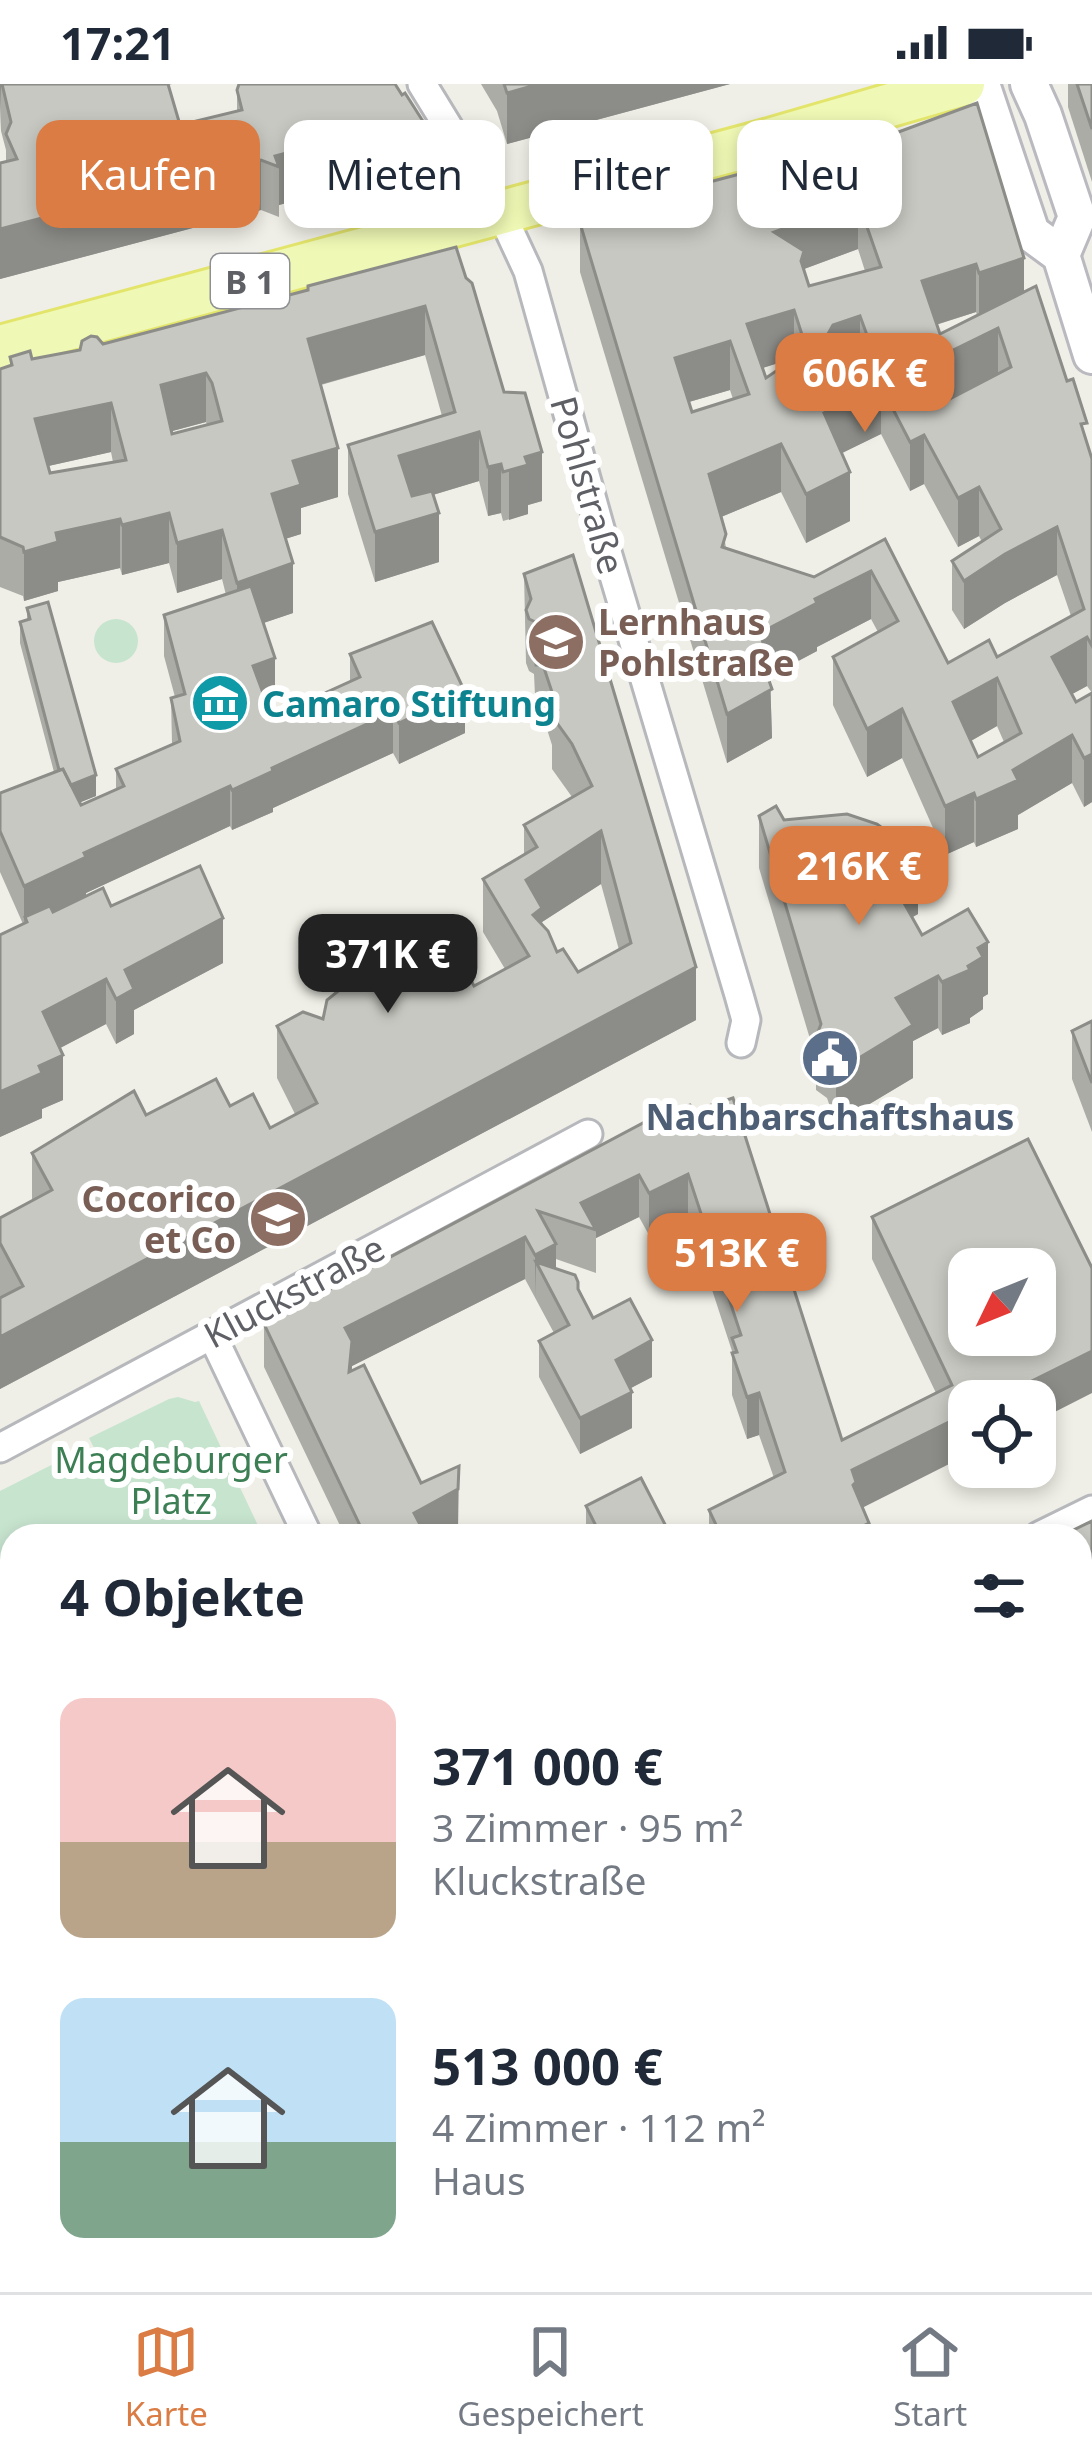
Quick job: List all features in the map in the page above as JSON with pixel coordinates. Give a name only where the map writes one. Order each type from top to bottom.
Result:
[{"type":"main road","name":"B 1","points":[[505,212],[962,84]]},
{"type":"main road","name":"B 1","points":[[0,347],[445,228]]},
{"type":"street","name":"Pohlstraße","points":[[422,84],[444,120]]},
{"type":"street","points":[[981,84],[1031,232],[1061,255],[1092,356]]},
{"type":"street","points":[[1029,84],[1077,217],[1061,255]]},
{"type":"street","name":"Pohlstraße","points":[[505,222],[528,271],[739,995],[746,1020],[741,1043]]},
{"type":"street","name":"Kluckstraße","points":[[0,1448],[588,1134]]},
{"type":"street","points":[[212,1335],[302,1524]]},
{"type":"street","points":[[1063,1524],[1092,1510]]},
{"type":"green space","points":[[116,619],[132,625],[138,641],[132,657],[116,663],[100,657],[94,641],[100,625]]},
{"type":"green space","name":"Magdeburger Platz","points":[[169,1399],[199,1401],[257,1524],[0,1524],[0,1491],[79,1451],[84,1461],[97,1454],[89,1438]]},
{"type":"building","points":[[2,84],[168,84],[179,120],[36,120],[36,219],[0,229],[0,163],[17,159],[6,134],[11,122]]},
{"type":"building","points":[[239,84],[395,84],[422,120],[284,120],[284,154],[275,156],[279,167],[261,160],[260,120],[201,120],[242,110]]},
{"type":"building","points":[[504,84],[539,84],[507,93]]},
{"type":"building","points":[[1077,84],[1092,84],[1092,129]]},
{"type":"building","points":[[977,103],[1024,258],[979,273],[976,264],[922,281],[940,334],[1036,286],[1067,381],[1073,379],[1092,459],[1092,646],[1087,637],[1052,657],[1076,702],[1092,693],[1092,754],[1084,758],[1072,735],[1013,770],[1018,780],[976,799],[974,793],[945,806],[902,709],[867,729],[833,657],[898,621],[871,571],[760,633],[772,689],[727,714],[581,228],[713,228],[713,181],[737,175],[737,228],[785,228],[774,232],[804,251],[801,261],[809,286],[881,267],[867,228],[902,228],[902,131]],"holes":[[[794,310],[807,350],[766,378],[747,324]],[[860,316],[878,365],[838,385],[824,341],[833,325]],[[998,328],[1011,367],[942,403],[923,365]],[[730,341],[749,394],[692,412],[675,358]],[[881,386],[910,442],[924,435],[958,498],[979,487],[1001,529],[952,561],[964,581],[1057,527],[1084,609],[997,657],[989,640],[948,663],[885,539],[814,577],[722,547],[726,534],[709,474],[781,444],[806,494],[850,472],[824,413]],[[997,678],[1021,733],[978,757],[953,702]]]},
{"type":"building","points":[[456,247],[472,283],[504,392],[525,393],[542,452],[525,457],[528,465],[503,472],[501,464],[488,467],[479,432],[399,456],[412,496],[432,491],[439,513],[375,532],[348,445],[455,412],[425,306],[308,339],[338,448],[293,461],[301,485],[272,494],[293,563],[237,583],[222,530],[177,543],[169,513],[122,525],[120,519],[56,533],[58,542],[24,552],[23,547],[0,537],[0,369],[12,365],[10,357],[30,351],[32,359],[80,350],[82,341],[91,336],[103,344],[308,290],[308,286]],"holes":[[[206,373],[222,421],[172,434],[161,385]],[[111,403],[126,460],[50,473],[35,419]]]},
{"type":"building","points":[[573,555],[696,967],[0,1337],[0,1298],[23,1286],[0,1243],[0,1218],[52,1190],[32,1153],[134,1091],[146,1115],[216,1079],[230,1106],[253,1094],[270,1128],[317,1103],[277,1026],[303,1012],[323,1019],[327,1000],[342,988],[334,970],[367,949],[376,967],[447,936],[474,986],[529,956],[483,879],[537,847],[524,825],[592,786],[552,716],[558,710],[543,665],[536,665],[534,649],[564,635],[529,619],[526,610],[531,599],[524,574]],"holes":[[[601,831],[631,943],[578,972],[563,949],[557,952],[548,931],[533,915],[542,908],[526,880]]]},
{"type":"building","points":[[251,586],[275,658],[253,666],[272,717],[360,677],[350,654],[432,622],[465,692],[399,723],[393,712],[232,790],[230,786],[84,853],[86,857],[24,886],[0,831],[0,793],[63,769],[81,805],[124,786],[116,769],[180,741],[171,698],[185,694],[164,615]]},
{"type":"building","points":[[48,602],[96,775],[71,785],[63,769],[59,770],[20,622],[30,619],[27,608]]},
{"type":"building","points":[[776,806],[784,820],[847,814],[877,824],[903,843],[918,862],[890,878],[922,935],[968,909],[988,942],[978,948],[983,957],[968,966],[970,970],[942,982],[938,976],[896,998],[913,1025],[836,1072],[827,1045],[816,1037],[821,1024],[759,816]]},
{"type":"building","points":[[200,866],[223,918],[125,970],[134,989],[116,999],[106,979],[43,1012],[63,1055],[39,1066],[42,1073],[0,1092],[0,935],[50,906],[53,912],[103,888],[111,906]]},
{"type":"building","points":[[1092,1021],[1092,1083],[1072,1031]]},
{"type":"building","points":[[733,1098],[842,1440],[948,1387],[948,1422],[852,1470],[867,1524],[716,1524],[709,1510],[785,1472],[759,1393],[747,1397],[732,1353],[737,1352],[732,1338],[741,1335],[688,1174],[649,1193],[639,1175],[581,1203],[596,1230],[538,1211],[556,1244],[535,1255],[525,1237],[345,1328],[352,1341],[349,1372],[364,1365],[421,1483],[459,1466],[458,1489],[414,1513],[420,1524],[359,1524],[264,1324],[660,1114],[690,1105],[693,1111]]},
{"type":"building","points":[[1028,1139],[1092,1268],[1092,1351],[1034,1380],[950,1380],[872,1217]]},
{"type":"building","points":[[536,1262],[575,1275],[593,1318],[630,1299],[652,1340],[616,1360],[632,1392],[580,1418],[539,1341],[569,1325]]},
{"type":"building","points":[[641,1478],[665,1524],[595,1524],[586,1506]]},
{"type":"place","name":"Lernhaus Pohlstraße","points":[[556,642]]},
{"type":"place","name":"Camaro Stiftung","points":[[220,703]]},
{"type":"place","name":"Nachbarschaftshaus","points":[[830,1058]]},
{"type":"place","name":"Cocorico et Co","points":[[278,1219]]}]
